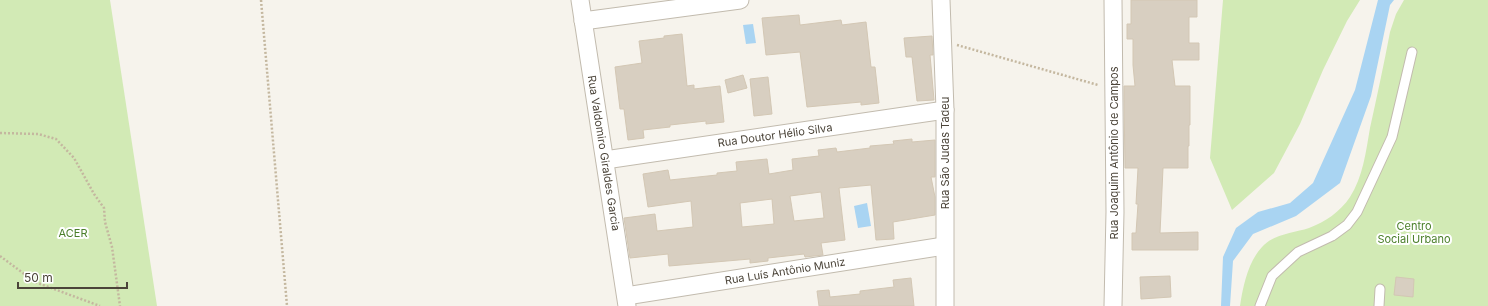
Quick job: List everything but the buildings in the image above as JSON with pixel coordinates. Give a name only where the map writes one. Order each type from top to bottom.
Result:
[{"type":"street","name":"Rua Valdomiro Giraldes Garcia","points":[[580,0],[626,301]]},
{"type":"street","points":[[583,21],[740,0]]},
{"type":"street","name":"Rua São Judas Tadeu","points":[[941,0],[945,110],[944,306]]},
{"type":"street","name":"Rua Joaquim Antônio de Campos","points":[[1113,0],[1115,212],[1113,306]]},
{"type":"street","name":"Rua Doutor Hélio Silva","points":[[605,160],[945,110]]},
{"type":"street","name":"Rua Luís Antônio Muniz","points":[[626,301],[944,246]]},
{"type":"lane","points":[[1260,306],[1272,276],[1298,252],[1332,236],[1347,225],[1357,212],[1392,137],[1412,52]]},
{"type":"lane","points":[[1379,306],[1380,289]]},
{"type":"path","points":[[261,0],[287,306]]},
{"type":"path","points":[[943,41],[1114,89]]},
{"type":"path","points":[[0,132],[38,134],[56,139],[74,158],[94,194],[104,208],[105,222],[112,247],[120,306]]},
{"type":"path","points":[[0,256],[35,282],[100,306]]},
{"type":"green space","name":"ACER","points":[[0,0],[110,0],[157,306],[0,306]]},
{"type":"green space","points":[[1223,0],[1360,0],[1347,21],[1323,70],[1300,124],[1274,173],[1232,210],[1210,158]]},
{"type":"green space","name":"Centro Social Urbano","points":[[1404,0],[1488,0],[1488,306],[1240,306],[1250,267],[1257,253],[1262,247],[1272,239],[1284,234],[1309,228],[1321,223],[1337,212],[1350,197],[1358,181],[1363,164],[1390,32],[1396,14]]},
{"type":"water","points":[[1378,0],[1394,0],[1390,5],[1371,96],[1340,183],[1296,216],[1253,234],[1233,261],[1230,306],[1221,306],[1223,257],[1236,228],[1258,212],[1290,203],[1313,183],[1355,90]]},
{"type":"water","points":[[753,24],[756,43],[746,44],[743,25]]},
{"type":"water","points":[[867,203],[871,226],[858,228],[854,206]]}]
